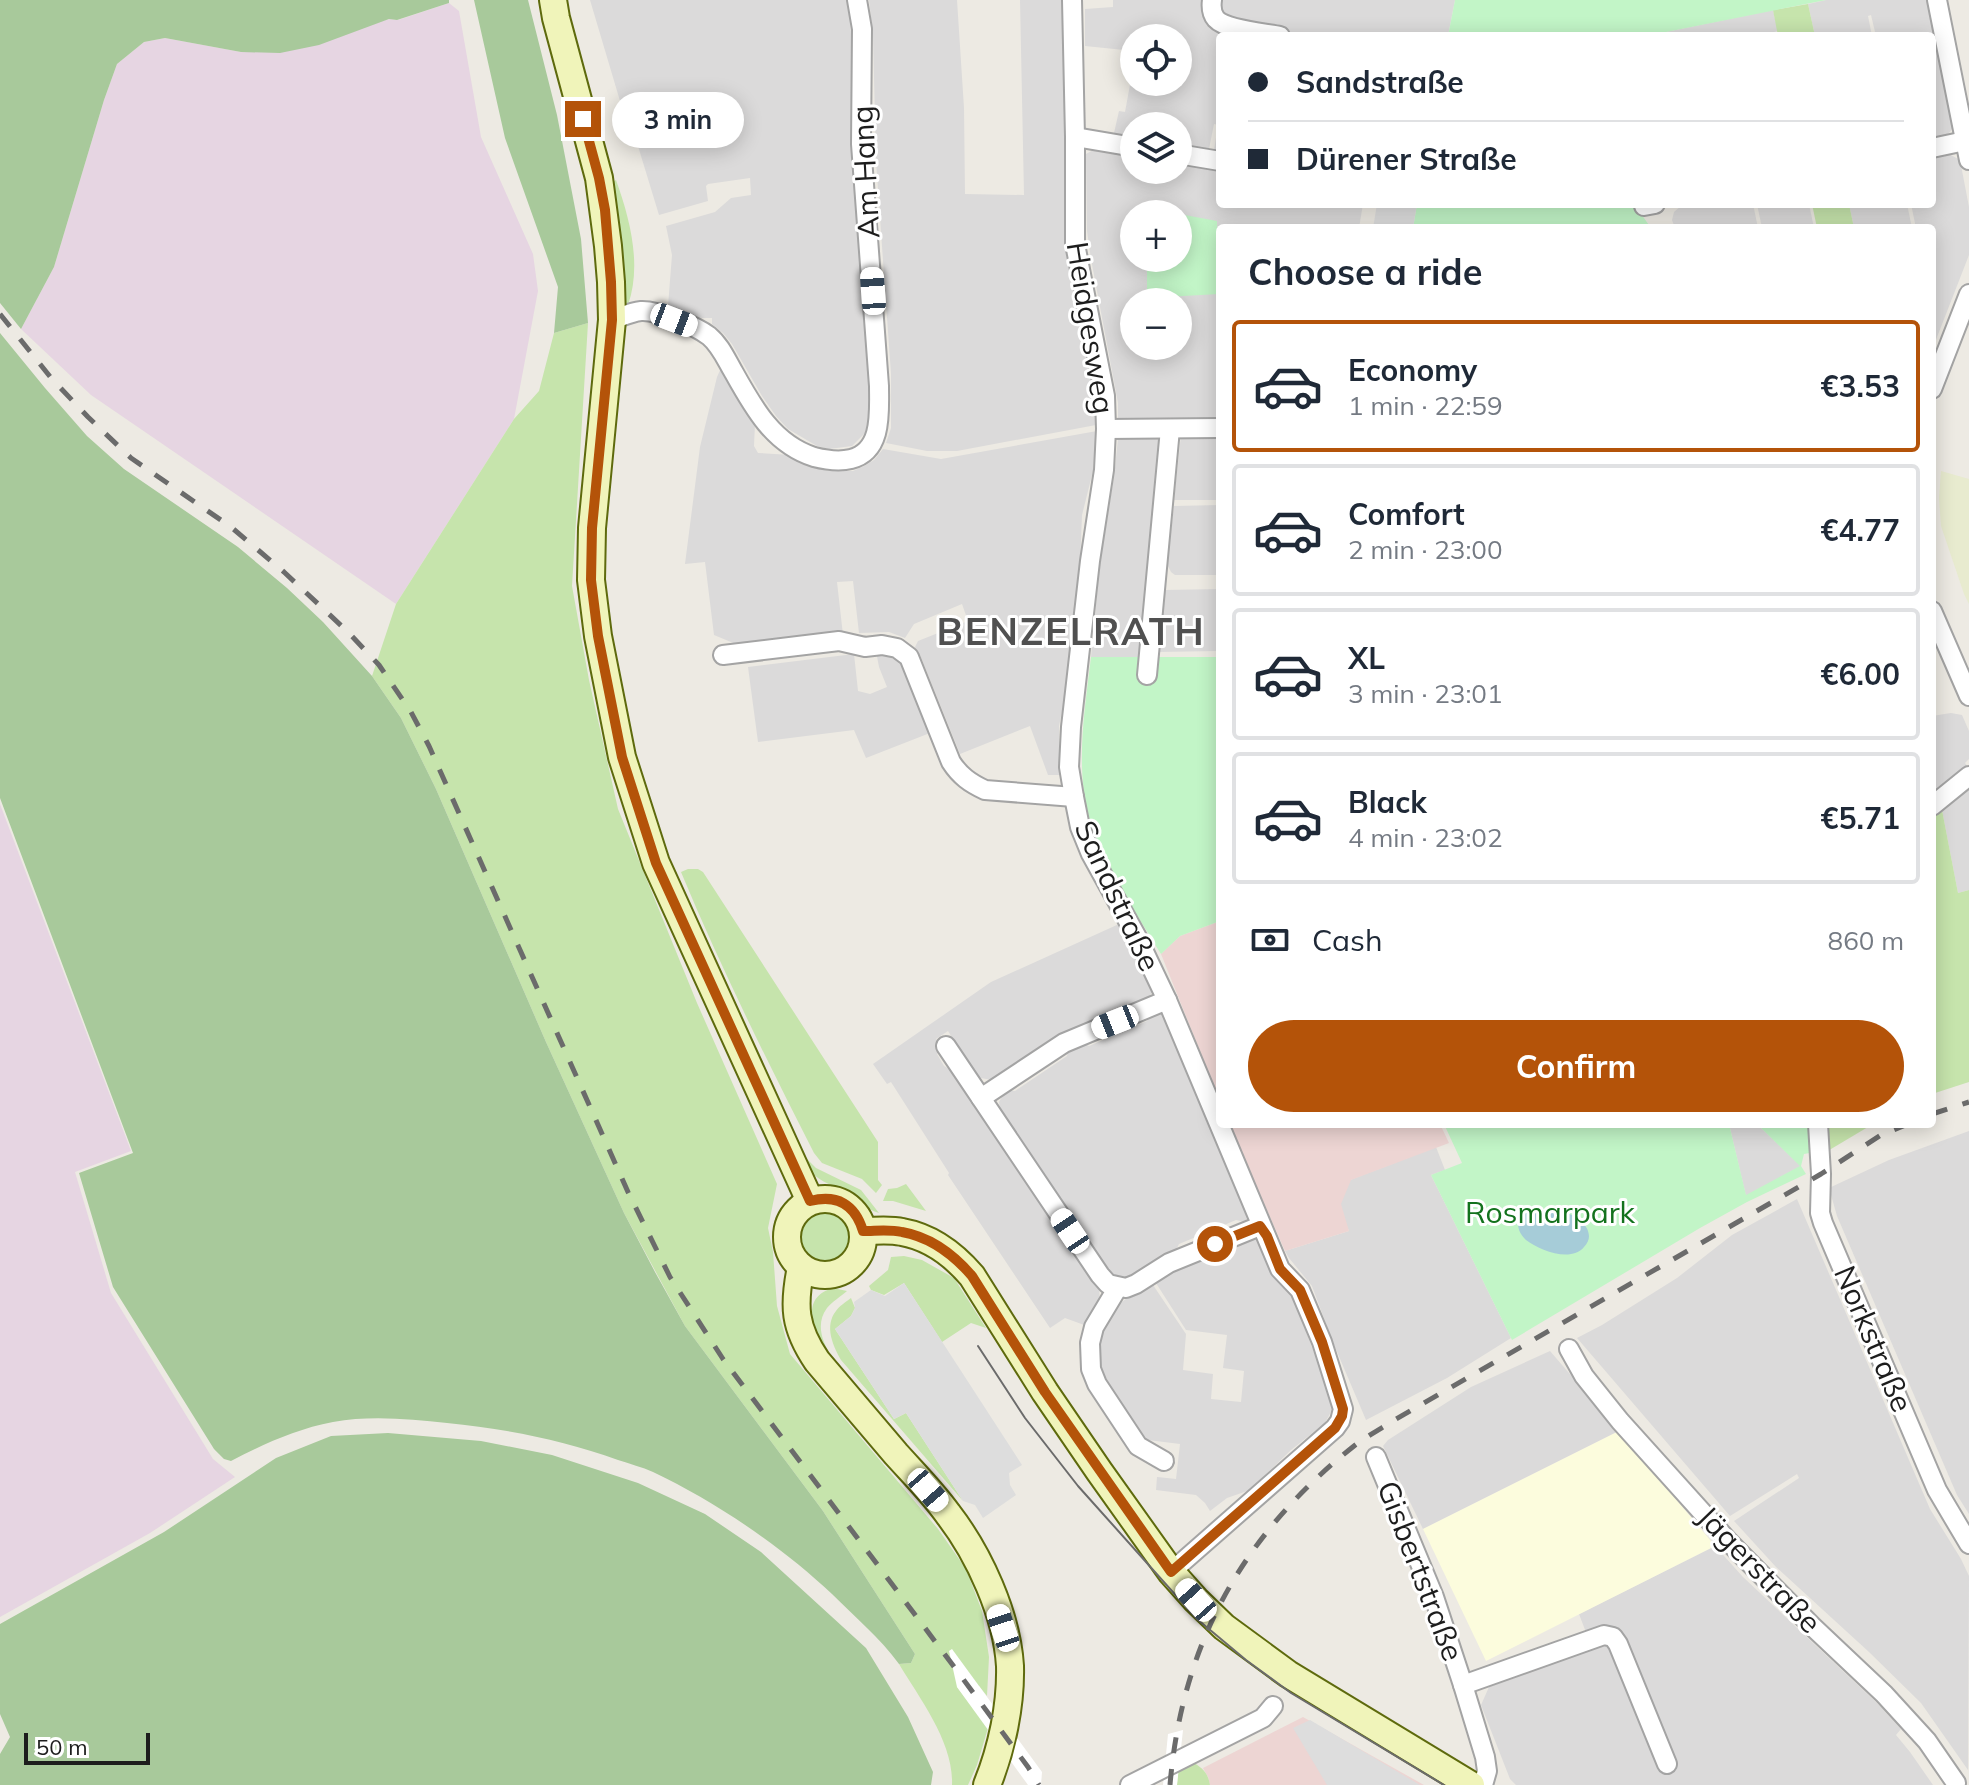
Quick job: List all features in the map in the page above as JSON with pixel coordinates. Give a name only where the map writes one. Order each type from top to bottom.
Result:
[{"type":"main road","points":[[553,0],[599,178],[608,246],[612,320],[592,528],[591,580],[598,636],[622,757],[656,863],[810,1201]]},
{"type":"main road","points":[[821,1198],[844,1203],[853,1210],[863,1231],[863,1243],[852,1265],[831,1275],[810,1273],[801,1267],[787,1245],[786,1231],[790,1219],[799,1208],[821,1198]]},
{"type":"main road","points":[[863,1231],[902,1232],[921,1238],[958,1260],[972,1276],[1045,1392],[1171,1572],[1224,1627],[1288,1674],[1471,1785]]},
{"type":"main road","points":[[801,1267],[795,1292],[797,1316],[805,1343],[817,1361],[949,1514],[974,1553],[990,1589],[1003,1628],[1010,1664],[1008,1703],[995,1764],[987,1785]]},
{"type":"street","name":"Am Hang","points":[[612,320],[638,311],[652,311],[709,336],[719,347],[767,426],[800,452],[824,460],[850,459],[872,443],[878,424],[879,386],[861,144],[862,29],[857,0]]},
{"type":"street","name":"Heidgesweg","points":[[1072,0],[1075,244],[1105,396],[1106,429],[1104,470],[1071,727],[1069,767],[1074,797]]},
{"type":"street","points":[[1212,0],[1214,17],[1224,25],[1260,32]]},
{"type":"street","points":[[1937,0],[1969,160]]},
{"type":"street","points":[[1075,137],[1120,145]]},
{"type":"street","points":[[1936,147],[1965,141]]},
{"type":"street","points":[[1192,156],[1216,160]]},
{"type":"street","points":[[1936,379],[1969,294]]},
{"type":"street","points":[[1106,429],[1216,428]]},
{"type":"street","points":[[1147,675],[1170,429]]},
{"type":"street","points":[[1936,620],[1969,696]]},
{"type":"street","name":"Sandstraße","points":[[723,655],[839,641],[865,647],[882,645],[897,648],[909,657],[951,762],[959,774],[985,790],[1074,797],[1080,827],[1091,854],[1138,939],[1167,1000],[1216,1119]]},
{"type":"street","points":[[1936,803],[1969,776]]},
{"type":"street","name":"Sandstraße","points":[[981,1098],[1064,1043],[1167,1000]]},
{"type":"street","points":[[946,1046],[1108,1284],[1126,1288],[1169,1263],[1260,1226]]},
{"type":"street","name":"Sandstraße","points":[[1171,1572],[1335,1428],[1342,1416],[1341,1401],[1322,1342],[1300,1290],[1280,1269],[1220,1128]]},
{"type":"street","name":"Norkstraße","points":[[1818,1128],[1820,1213],[1823,1223],[1937,1490],[1969,1544]]},
{"type":"street","points":[[1118,1287],[1094,1327],[1090,1343],[1091,1369],[1097,1384],[1138,1446],[1164,1461]]},
{"type":"street","name":"Jägerstraße","points":[[1569,1349],[1584,1376],[1631,1433],[1729,1542],[1884,1694],[1959,1782]]},
{"type":"street","name":"Gisbertstraße","points":[[1376,1457],[1434,1597],[1463,1685],[1485,1757],[1487,1771],[1483,1785]]},
{"type":"street","name":"Gisbertstraße","points":[[1463,1685],[1604,1635],[1613,1637],[1667,1764]]},
{"type":"street","points":[[1130,1785],[1263,1718],[1273,1706]]},
{"type":"shaded area","points":[[590,0],[849,0],[871,409],[866,432],[852,446],[829,449],[817,446],[788,429],[762,396],[732,344],[712,324],[712,318],[702,318],[668,306],[672,255],[666,226],[715,212],[731,198],[751,195],[750,178],[708,184],[708,201],[659,215],[627,110],[623,111]]},
{"type":"shaded area","points":[[869,0],[957,0],[964,108],[965,194],[1024,195],[1020,0],[1063,0],[1067,245],[1095,393],[1096,425],[957,451],[927,451],[886,443],[891,428],[891,374],[876,161],[873,36]]},
{"type":"shaded area","points":[[1113,0],[1455,0],[1449,32],[1216,32],[1216,124],[1209,149],[1192,146],[1192,112],[1125,112],[1128,96],[1192,96],[1192,24],[1120,24],[1120,50],[1085,46],[1085,9],[1113,7]]},
{"type":"shaded area","points":[[1826,0],[1928,0],[1934,32],[1875,32],[1871,15],[1868,16],[1871,32],[1814,32],[1808,4]]},
{"type":"shaded area","points":[[449,3],[459,11],[481,137],[533,254],[538,291],[514,419],[396,604],[91,395],[21,329],[54,267],[117,64],[144,42],[165,38],[241,52],[390,19],[398,20]]},
{"type":"shaded area","points":[[1773,10],[1778,31],[1774,32],[1666,32]]},
{"type":"shaded area","points":[[1936,41],[1953,127],[1936,140]]},
{"type":"shaded area","points":[[1119,111],[1125,112],[1120,112],[1120,134],[1114,133]]},
{"type":"shaded area","points":[[1095,149],[1120,153],[1120,184],[1192,184],[1192,165],[1216,169],[1216,208],[1362,208],[1360,224],[1216,224],[1216,420],[1118,419],[1118,403],[1087,231],[1086,154]]},
{"type":"shaded area","points":[[1949,154],[1960,160],[1969,207],[1969,255],[1936,340],[1936,224],[1915,224],[1912,208],[1936,208],[1936,155]]},
{"type":"shaded area","points":[[1376,208],[1416,208],[1414,224],[1374,224]]},
{"type":"shaded area","points":[[1679,208],[1754,208],[1757,224],[1674,224],[1674,212]]},
{"type":"shaded area","points":[[1758,208],[1810,208],[1813,224],[1761,224]]},
{"type":"shaded area","points":[[1850,208],[1908,208],[1911,224],[1853,224]]},
{"type":"shaded area","points":[[722,366],[755,423],[754,446],[758,453],[791,455],[828,471],[853,471],[874,460],[883,449],[941,459],[1097,431],[1093,471],[1082,515],[1077,639],[1059,726],[1060,775],[1048,775],[1030,726],[960,754],[915,647],[918,641],[968,621],[962,604],[914,624],[905,638],[889,632],[859,633],[853,581],[837,582],[843,635],[743,647],[714,635],[705,562],[685,564],[700,447]]},
{"type":"shaded area","points":[[1216,434],[1216,500],[1174,500],[1181,435]]},
{"type":"shaded area","points":[[1156,435],[1162,438],[1142,657],[1091,657],[1100,563],[1118,439]]},
{"type":"shaded area","points":[[1941,471],[1969,479],[1969,604],[1941,526]]},
{"type":"shaded area","points":[[1216,505],[1216,575],[1175,575],[1171,572],[1167,564],[1174,506]]},
{"type":"shaded area","points":[[1216,589],[1216,651],[1157,652],[1164,590]]},
{"type":"shaded area","points":[[876,651],[890,653],[900,662],[930,733],[866,758],[854,730],[758,742],[748,667],[854,654],[858,691],[870,694],[887,687]]},
{"type":"shaded area","points":[[1936,715],[1962,715],[1969,731],[1969,759],[1965,763],[1968,767],[1936,797]]},
{"type":"shaded area","points":[[1969,790],[1969,890],[1958,893],[1942,810]]},
{"type":"shaded area","points":[[0,804],[131,1151],[75,1172],[111,1293],[213,1459],[235,1477],[150,1533],[0,1617]]},
{"type":"shaded area","points":[[1216,922],[1216,1091],[1161,954],[1180,936]]},
{"type":"shaded area","points":[[1119,924],[1153,991],[1148,998],[992,1080],[974,1073],[948,1031],[936,1039],[942,1049],[937,1054],[944,1066],[963,1077],[1099,1287],[1100,1302],[1087,1326],[1065,1318],[1050,1328],[948,1175],[891,1082],[887,1084],[873,1064],[991,982]]},
{"type":"shaded area","points":[[1151,1013],[1163,1013],[1186,1063],[1249,1215],[1245,1222],[1236,1220],[1179,1244],[1175,1252],[1130,1279],[1123,1280],[1111,1276],[1001,1113],[999,1102],[1006,1090],[1015,1091],[1067,1056],[1069,1047],[1081,1042],[1089,1046],[1147,1021]]},
{"type":"shaded area","points":[[1231,1128],[1442,1128],[1449,1143],[1351,1180],[1341,1204],[1349,1231],[1285,1251]]},
{"type":"shaded area","points":[[1730,1128],[1761,1128],[1801,1166],[1746,1196]]},
{"type":"shaded area","points":[[1969,1131],[1969,1514],[1957,1495],[1837,1216],[1829,1188],[1889,1160]]},
{"type":"shaded area","points":[[1436,1147],[1445,1170],[1431,1175],[1511,1338],[1447,1378],[1366,1420],[1312,1286],[1285,1251],[1349,1231],[1339,1206],[1350,1180]]},
{"type":"shaded area","points":[[1797,1199],[1930,1509],[1969,1576],[1968,1770],[1921,1703],[1776,1567],[1734,1521],[1799,1478],[1797,1474],[1730,1516],[1577,1338],[1677,1278],[1732,1235]]},
{"type":"shaded area","points":[[1255,1237],[1259,1238],[1290,1290],[1333,1408],[1325,1423],[1291,1450],[1250,1490],[1227,1498],[1210,1511],[1196,1495],[1156,1490],[1157,1477],[1176,1479],[1180,1444],[1143,1438],[1106,1383],[1097,1357],[1100,1334],[1113,1310],[1151,1282],[1186,1334],[1183,1370],[1213,1374],[1211,1399],[1241,1402],[1244,1371],[1223,1368],[1227,1335],[1186,1330],[1154,1280]]},
{"type":"shaded area","points":[[904,1283],[1022,1465],[1009,1473],[1010,1485],[1016,1495],[983,1518],[975,1505],[963,1501],[906,1413],[894,1419],[835,1329],[851,1316],[854,1302],[871,1290],[885,1296]]},
{"type":"shaded area","points":[[1550,1351],[1619,1431],[1423,1529],[1383,1446],[1471,1387]]},
{"type":"shaded area","points":[[1619,1431],[1715,1546],[1486,1661],[1423,1529]]},
{"type":"shaded area","points":[[1715,1546],[1743,1577],[1901,1729],[1896,1735],[1933,1785],[1516,1785],[1510,1779],[1481,1705],[1489,1687],[1619,1639],[1587,1635],[1579,1614]]},
{"type":"shaded area","points":[[1303,1717],[1424,1785],[1210,1785],[1203,1768]]},
{"type":"shaded area","points":[[1310,1720],[1420,1785],[1327,1785],[1293,1728]]},
{"type":"green space","points":[[0,0],[449,0],[449,3],[397,20],[389,19],[319,45],[280,53],[241,52],[165,38],[144,42],[117,64],[54,267],[21,329],[0,303]]},
{"type":"green space","points":[[474,0],[528,0],[557,115],[581,239],[588,323],[554,333],[558,287],[505,138]]},
{"type":"green space","points":[[1455,0],[1826,0],[1666,32],[1449,32]]},
{"type":"green space","points":[[1808,4],[1814,32],[1777,32],[1773,10]]},
{"type":"green space","points":[[616,180],[630,226],[634,258],[628,305],[623,305],[623,264],[611,183]]},
{"type":"green space","points":[[1416,208],[1638,208],[1648,224],[1414,224]]},
{"type":"green space","points":[[1813,208],[1850,208],[1853,224],[1816,224]]},
{"type":"green space","points":[[1192,216],[1217,221],[1216,294],[1192,296],[1192,288],[1147,288],[1147,272],[1192,272]]},
{"type":"green space","points":[[588,323],[572,586],[618,809],[697,1003],[777,1184],[768,1228],[777,1306],[790,1354],[938,1529],[966,1569],[982,1611],[989,1657],[987,1696],[979,1686],[957,1687],[988,1728],[968,1785],[952,1785],[948,1753],[942,1737],[899,1664],[911,1663],[915,1654],[823,1511],[685,1326],[624,1213],[436,789],[401,718],[372,676],[396,604],[514,419],[539,391],[554,333]]},
{"type":"green space","points":[[0,333],[87,436],[124,469],[238,547],[323,622],[372,676],[401,718],[436,789],[624,1213],[655,1272],[685,1326],[823,1511],[915,1654],[911,1663],[899,1664],[876,1636],[832,1594],[747,1526],[653,1472],[597,1453],[491,1428],[376,1418],[333,1422],[306,1429],[231,1461],[224,1459],[214,1449],[113,1287],[79,1173],[133,1153],[0,798]]},
{"type":"green space","points":[[1091,657],[1216,657],[1216,922],[1180,936],[1161,954],[1111,871],[1089,817],[1082,757]]},
{"type":"green space","points":[[1942,810],[1958,893],[1969,890],[1969,1082],[1936,1093],[1936,815]]},
{"type":"green space","points":[[688,869],[703,872],[878,1142],[878,1180],[882,1185],[876,1193],[862,1179],[822,1163],[814,1153],[712,943],[681,872]]},
{"type":"green space","points":[[713,968],[806,1158],[816,1168],[861,1190],[879,1213],[811,1172]]},
{"type":"green space","name":"Rosmarpark","points":[[1446,1128],[1730,1128],[1746,1195],[1800,1166],[1761,1128],[1813,1128],[1815,1152],[1804,1154],[1801,1166],[1806,1174],[1700,1228],[1512,1340],[1431,1175],[1462,1163]]},
{"type":"green space","points":[[1824,1128],[1866,1128],[1826,1152]]},
{"type":"green space","points":[[906,1184],[926,1211],[883,1201],[888,1189]]},
{"type":"green space","points":[[825,1210],[843,1218],[851,1236],[843,1254],[825,1262],[807,1254],[799,1236],[807,1218]]},
{"type":"green space","points":[[891,1257],[922,1260],[954,1278],[986,1328],[971,1323],[942,1342],[904,1283],[884,1295],[871,1290],[869,1286],[888,1270]]},
{"type":"green space","points":[[833,1288],[847,1291],[829,1306],[822,1317],[822,1335],[829,1353],[974,1528],[972,1530],[829,1360],[815,1330],[812,1310],[821,1293]]},
{"type":"green space","points":[[851,1298],[855,1308],[851,1316],[835,1329],[894,1419],[906,1413],[963,1501],[841,1360],[830,1329],[837,1309]]},
{"type":"green space","points":[[388,1433],[481,1441],[552,1455],[638,1483],[705,1514],[761,1552],[866,1648],[908,1717],[933,1772],[931,1785],[0,1785],[0,1754],[10,1737],[0,1714],[0,1624],[164,1532],[276,1458],[331,1436]]},
{"type":"green space","points":[[1194,1763],[1205,1772],[1210,1785],[1177,1785],[1178,1772]]},
{"type":"water","points":[[1531,1210],[1574,1216],[1586,1227],[1588,1242],[1578,1252],[1571,1254],[1547,1251],[1532,1244],[1521,1234],[1518,1223],[1521,1212]]},
{"type":"pier","points":[[952,1649],[1042,1772],[1041,1785],[1028,1785],[957,1687],[949,1651]]},
{"type":"pier","points":[[1183,1730],[1177,1785],[1163,1785],[1168,1734]]},
{"type":"tram line","points":[[978,1346],[1025,1418],[1078,1486],[1197,1619],[1291,1693],[1444,1785]]},
{"type":"railway","points":[[0,314],[52,379],[131,458],[231,527],[284,572],[379,665],[411,712],[429,746],[628,1192],[670,1277],[723,1359],[1039,1785]]},
{"type":"railway","points":[[1936,1113],[1969,1102]]},
{"type":"railway","points":[[1170,1785],[1188,1684],[1204,1639],[1225,1595],[1250,1554],[1280,1516],[1315,1480],[1369,1435],[1821,1174],[1881,1135],[1898,1128]]},
{"type":"district","name":"BENZELRATH","points":[[1071,632]]},
{"type":"route","points":[[583,119],[605,210],[612,320],[592,528],[591,580],[598,636],[622,757],[656,863],[810,1201],[821,1198],[844,1203],[860,1220],[863,1231],[902,1232],[939,1247],[958,1260],[972,1276],[1045,1392],[1171,1572],[1335,1428],[1343,1409],[1322,1342],[1300,1290],[1280,1269],[1260,1226],[1215,1244]]}]
